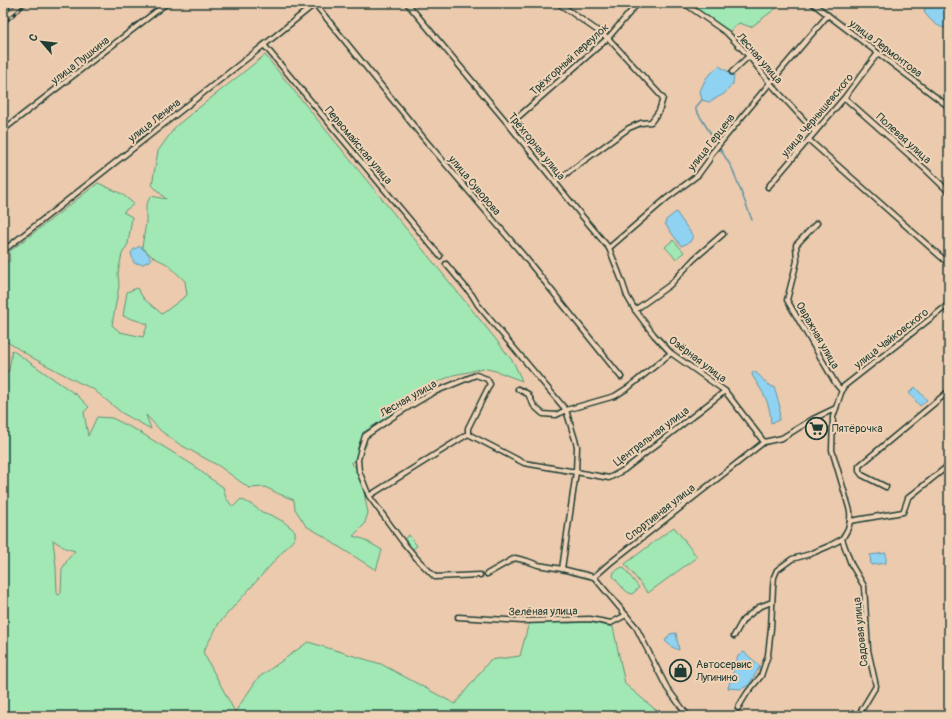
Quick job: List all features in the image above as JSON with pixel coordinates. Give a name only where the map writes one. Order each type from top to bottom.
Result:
[{"type":"street","name":"улица Пушкина","points":[[3,130],[167,3]]},
{"type":"street","name":"улица Ленина","points":[[3,251],[316,3]]},
{"type":"street","name":"улица Суворова","points":[[316,3],[426,141],[524,256],[621,377]]},
{"type":"street","name":"Трёхгорная улица","points":[[407,3],[510,125],[609,248],[627,296],[635,310]]},
{"type":"street","points":[[555,182],[629,128],[641,123],[651,122],[659,110],[663,98],[608,38],[558,3]]},
{"type":"street","name":"Трёхгорный переулок","points":[[510,125],[608,38],[638,3]]},
{"type":"street","name":"Лесная улица","points":[[684,3],[727,33],[749,56],[770,84],[814,132]]},
{"type":"street","name":"улица Лермонтова","points":[[812,3],[949,107]]},
{"type":"street","name":"улица Герцена","points":[[609,248],[667,198],[698,175],[709,160],[711,154],[828,15]]},
{"type":"street","name":"Первомайская улица","points":[[264,45],[440,256]]},
{"type":"street","name":"улица Чернышевского","points":[[768,188],[845,97],[878,53]]},
{"type":"street","points":[[732,72],[749,56]]},
{"type":"street","name":"Полевая улица","points":[[846,99],[949,192]]},
{"type":"street","points":[[809,140],[949,264]]},
{"type":"street","name":"Овражная улица","points":[[816,223],[796,245],[797,261],[787,300],[836,384],[842,391]]},
{"type":"street","points":[[635,310],[670,285],[694,259],[723,234]]},
{"type":"street","points":[[446,264],[472,295],[483,311],[566,410],[577,446],[576,472],[562,568]]},
{"type":"street","name":"улица Чайковского","points":[[836,408],[843,387],[949,304]]},
{"type":"street","name":"Озёрная улица","points":[[635,310],[654,335],[671,352],[725,391],[764,442]]},
{"type":"street","points":[[518,389],[528,394],[534,406],[543,414],[556,415],[566,410],[615,396],[629,387],[671,352]]},
{"type":"street","name":"Лесная улица","points":[[369,496],[359,471],[358,460],[365,436],[383,423],[432,393],[476,375],[486,379],[490,384],[468,428],[468,434]]},
{"type":"street","name":"Центральная улица","points":[[468,434],[524,463],[609,478],[624,470],[725,391]]},
{"type":"street","points":[[886,487],[862,474],[859,471],[859,466],[949,391]]},
{"type":"street","points":[[738,708],[761,676],[768,655],[774,577],[777,570],[792,560],[823,549],[842,539],[848,530],[850,511],[832,450],[833,417],[836,408]]},
{"type":"street","name":"Спортивная улица","points":[[594,577],[764,442],[782,438],[813,418],[836,408]]},
{"type":"street","points":[[468,434],[369,496],[418,560],[436,577],[480,574]]},
{"type":"street","points":[[850,521],[902,512],[908,498],[949,465]]},
{"type":"street","name":"Садовая улица","points":[[842,539],[851,564],[864,586],[868,650],[876,686],[858,716]]},
{"type":"street","points":[[487,574],[515,558],[538,565],[562,568],[594,577],[636,627],[668,688],[688,716]]},
{"type":"street","points":[[734,636],[744,620],[759,607],[772,602]]},
{"type":"street","name":"Зелёная улица","points":[[458,617],[522,621],[590,619],[611,623],[626,615]]},
{"type":"green space","points":[[688,3],[783,3],[751,27],[739,23],[729,32]]},
{"type":"green space","points":[[265,55],[494,337],[514,363],[522,381],[496,371],[482,368],[453,375],[423,389],[403,407],[362,433],[367,443],[360,458],[351,463],[358,470],[361,478],[368,513],[364,525],[353,536],[363,539],[382,550],[376,570],[306,526],[295,509],[294,500],[265,487],[249,488],[219,466],[179,444],[161,431],[146,415],[151,429],[122,413],[93,389],[33,358],[3,338],[3,262],[10,261],[9,252],[98,183],[122,194],[134,204],[123,212],[132,217],[128,244],[122,254],[118,273],[119,286],[112,325],[120,332],[143,337],[148,324],[123,316],[127,292],[137,288],[144,299],[162,314],[187,295],[185,281],[167,264],[153,257],[142,247],[146,223],[146,205],[151,196],[166,199],[152,185],[158,151],[176,126]]},
{"type":"green space","points":[[673,240],[684,252],[676,259],[665,247]]},
{"type":"green space","points":[[12,350],[78,396],[89,407],[84,412],[88,436],[97,417],[112,418],[138,431],[193,465],[223,487],[226,498],[233,507],[241,499],[262,512],[284,522],[295,531],[295,538],[219,623],[203,652],[235,712],[258,678],[308,642],[381,664],[455,704],[490,660],[520,656],[528,626],[535,620],[569,623],[589,622],[613,627],[625,684],[663,716],[3,716],[3,374],[9,371]],"holes":[[[53,540],[65,548],[75,551],[62,569],[61,593],[59,595],[57,594]]]},
{"type":"green space","points":[[674,527],[697,557],[648,593],[625,564]]},
{"type":"green space","points":[[409,535],[417,546],[412,550],[404,539]]},
{"type":"green space","points":[[622,567],[639,588],[632,594],[624,589],[613,576],[614,572]]},
{"type":"water","points":[[927,3],[949,3],[949,28],[941,27],[929,18],[924,12]]},
{"type":"water","points":[[719,66],[734,75],[733,84],[724,94],[709,102],[702,100],[700,91],[706,78]]},
{"type":"water","points":[[676,212],[693,236],[690,242],[681,246],[665,224],[666,220]]},
{"type":"water","points":[[140,246],[149,255],[151,260],[143,264],[134,263],[131,253],[134,249]]},
{"type":"water","points":[[753,371],[768,384],[774,387],[780,407],[779,420],[771,423],[767,403],[763,392],[752,375]]},
{"type":"water","points":[[915,387],[927,400],[920,406],[909,393]]},
{"type":"water","points":[[886,553],[886,563],[871,565],[870,555]]},
{"type":"water","points":[[676,633],[679,650],[672,647],[665,641],[670,634]]},
{"type":"water","points":[[744,652],[760,666],[749,685],[741,689],[728,688],[738,656]]},
{"type":"waterway","points":[[702,100],[696,107],[696,110],[732,168],[752,220]]},
{"type":"railway","points":[[3,14],[16,3]]},
{"type":"railway","points":[[3,24],[27,3]]},
{"type":"place","name":"Пятёрочка","points":[[816,428]]},
{"type":"place","name":"Автосервис Лугинино","points":[[681,670]]}]
